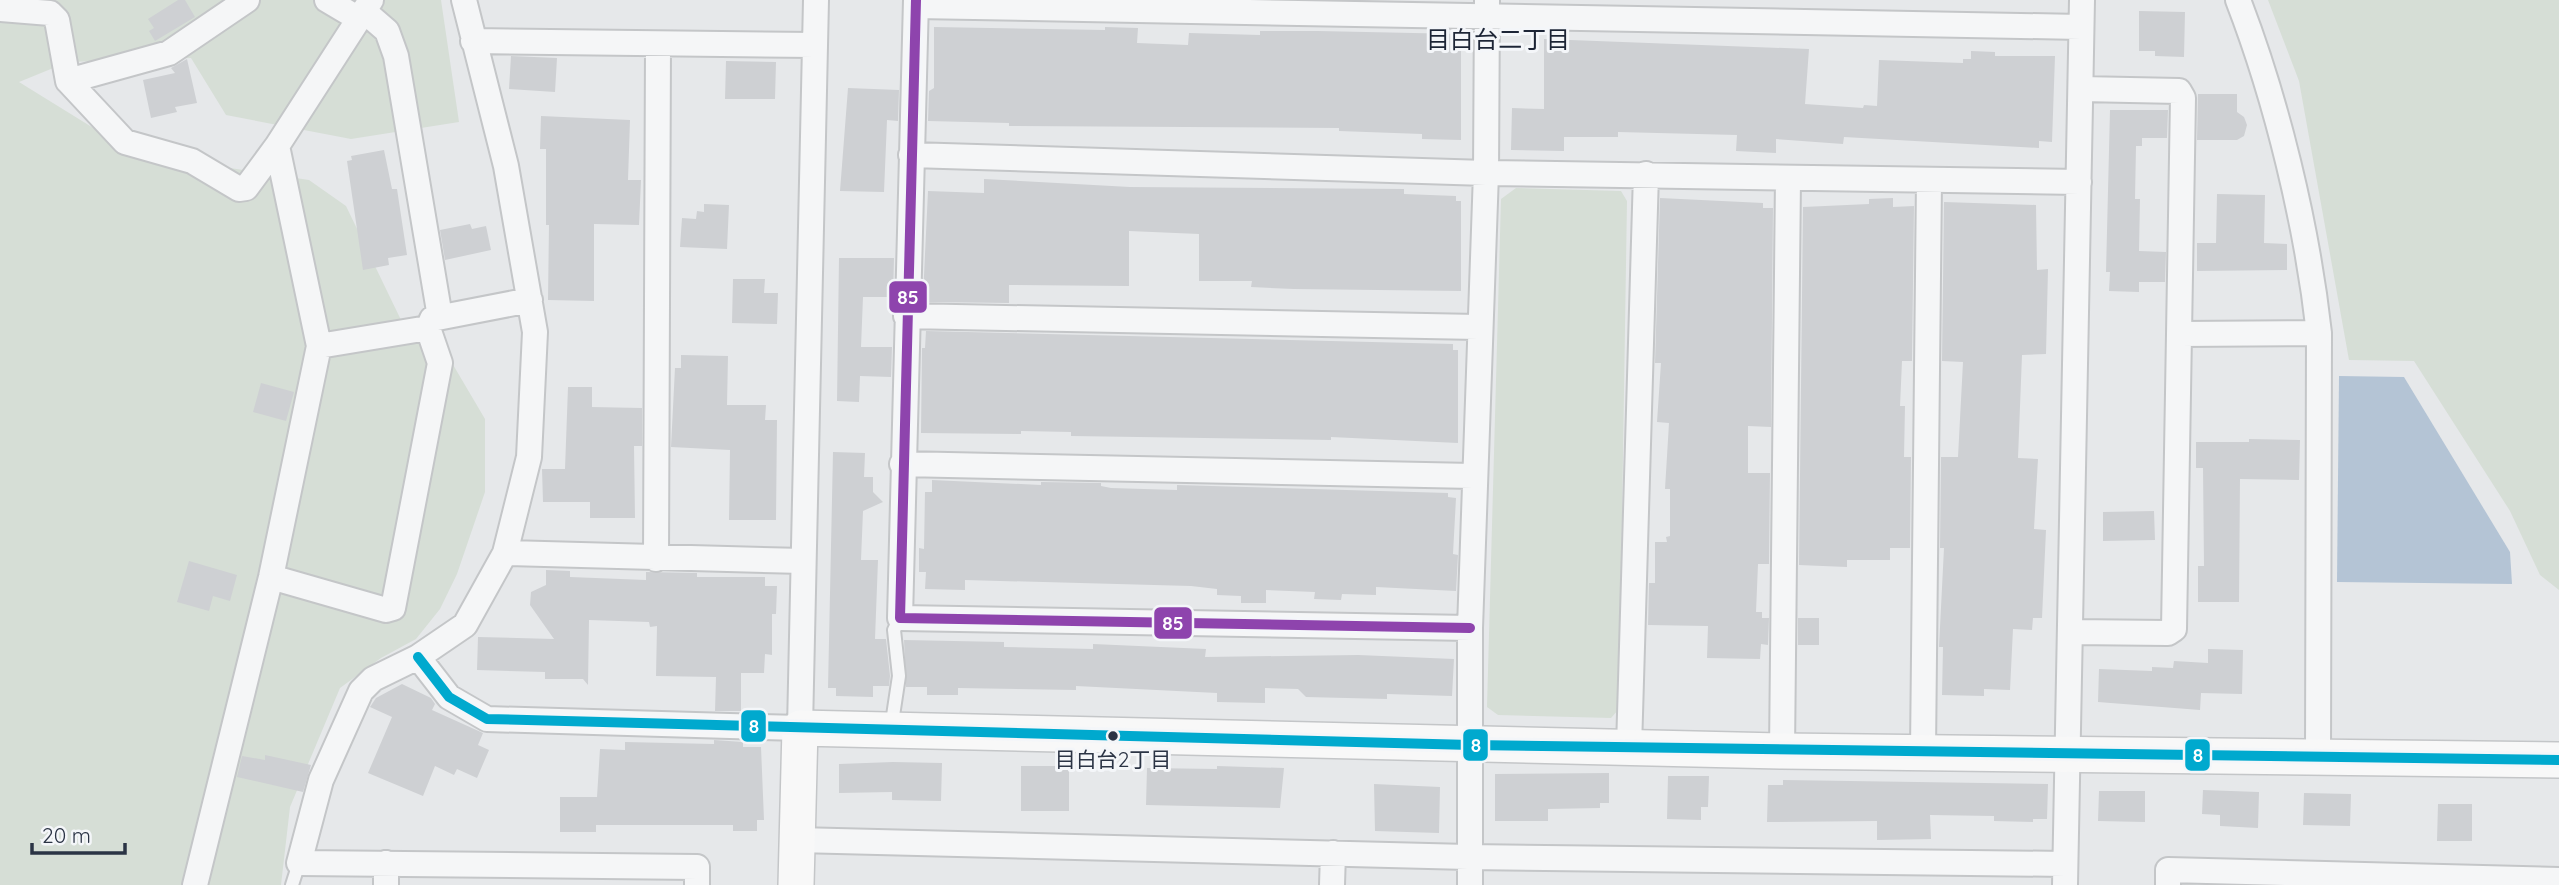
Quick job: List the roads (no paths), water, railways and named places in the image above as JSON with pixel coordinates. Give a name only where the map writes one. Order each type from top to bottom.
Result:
[{"type":"street","points":[[68,81],[169,53],[247,0]]},
{"type":"street","points":[[271,577],[386,610],[393,608],[440,363],[396,56],[387,31],[365,10],[327,0]]},
{"type":"street","points":[[464,0],[506,166],[535,332],[529,457],[505,553],[465,625],[418,657],[373,679],[361,691],[321,780],[295,874],[546,876],[698,867],[697,885]]},
{"type":"street","points":[[796,885],[816,0]]},
{"type":"street","points":[[797,840],[1468,856],[2065,875],[2070,754],[2082,0]]},
{"type":"street","points":[[2238,0],[2255,46],[2311,263],[2319,333],[2318,757]]},
{"type":"street","points":[[1470,628],[900,618],[916,3],[1487,9],[2081,27]]},
{"type":"street","points":[[0,9],[50,13],[57,20],[68,81],[125,142],[192,161],[239,189],[246,188],[277,146],[365,10]]},
{"type":"street","points":[[1470,885],[1470,628],[1478,327],[1486,173],[1487,9]]},
{"type":"street","points":[[473,40],[658,45],[815,45]]},
{"type":"street","points":[[656,559],[658,45]]},
{"type":"street","points":[[2072,632],[2168,633],[2174,629],[2180,334],[2183,98],[2179,91],[2081,89]]},
{"type":"street","points":[[195,885],[271,577],[319,346],[277,146]]},
{"type":"street","points":[[911,155],[1486,173],[2079,181]]},
{"type":"street","points":[[1629,748],[1646,174]]},
{"type":"street","points":[[1782,751],[1788,178]]},
{"type":"street","points":[[1923,751],[1929,180]]},
{"type":"street","points":[[319,346],[530,300]]},
{"type":"street","points":[[906,316],[1478,327]]},
{"type":"street","points":[[2180,334],[2319,333]]},
{"type":"street","points":[[902,464],[1474,476]]},
{"type":"street","points":[[505,553],[803,561]]},
{"type":"street","points":[[418,657],[449,696],[487,719],[1471,745],[2559,760]]},
{"type":"street","points":[[1332,885],[1333,853]]},
{"type":"street","points":[[2168,885],[2168,870],[2559,880]]},
{"type":"lane","points":[[891,729],[899,676],[894,630],[900,618]]},
{"type":"water","points":[[2339,376],[2404,377],[2510,552],[2512,584],[2337,582]]},
{"type":"place","name":"目白台2丁目","points":[[1113,736]]},
{"type":"district","name":"目白台二丁目","points":[[1498,40]]}]
